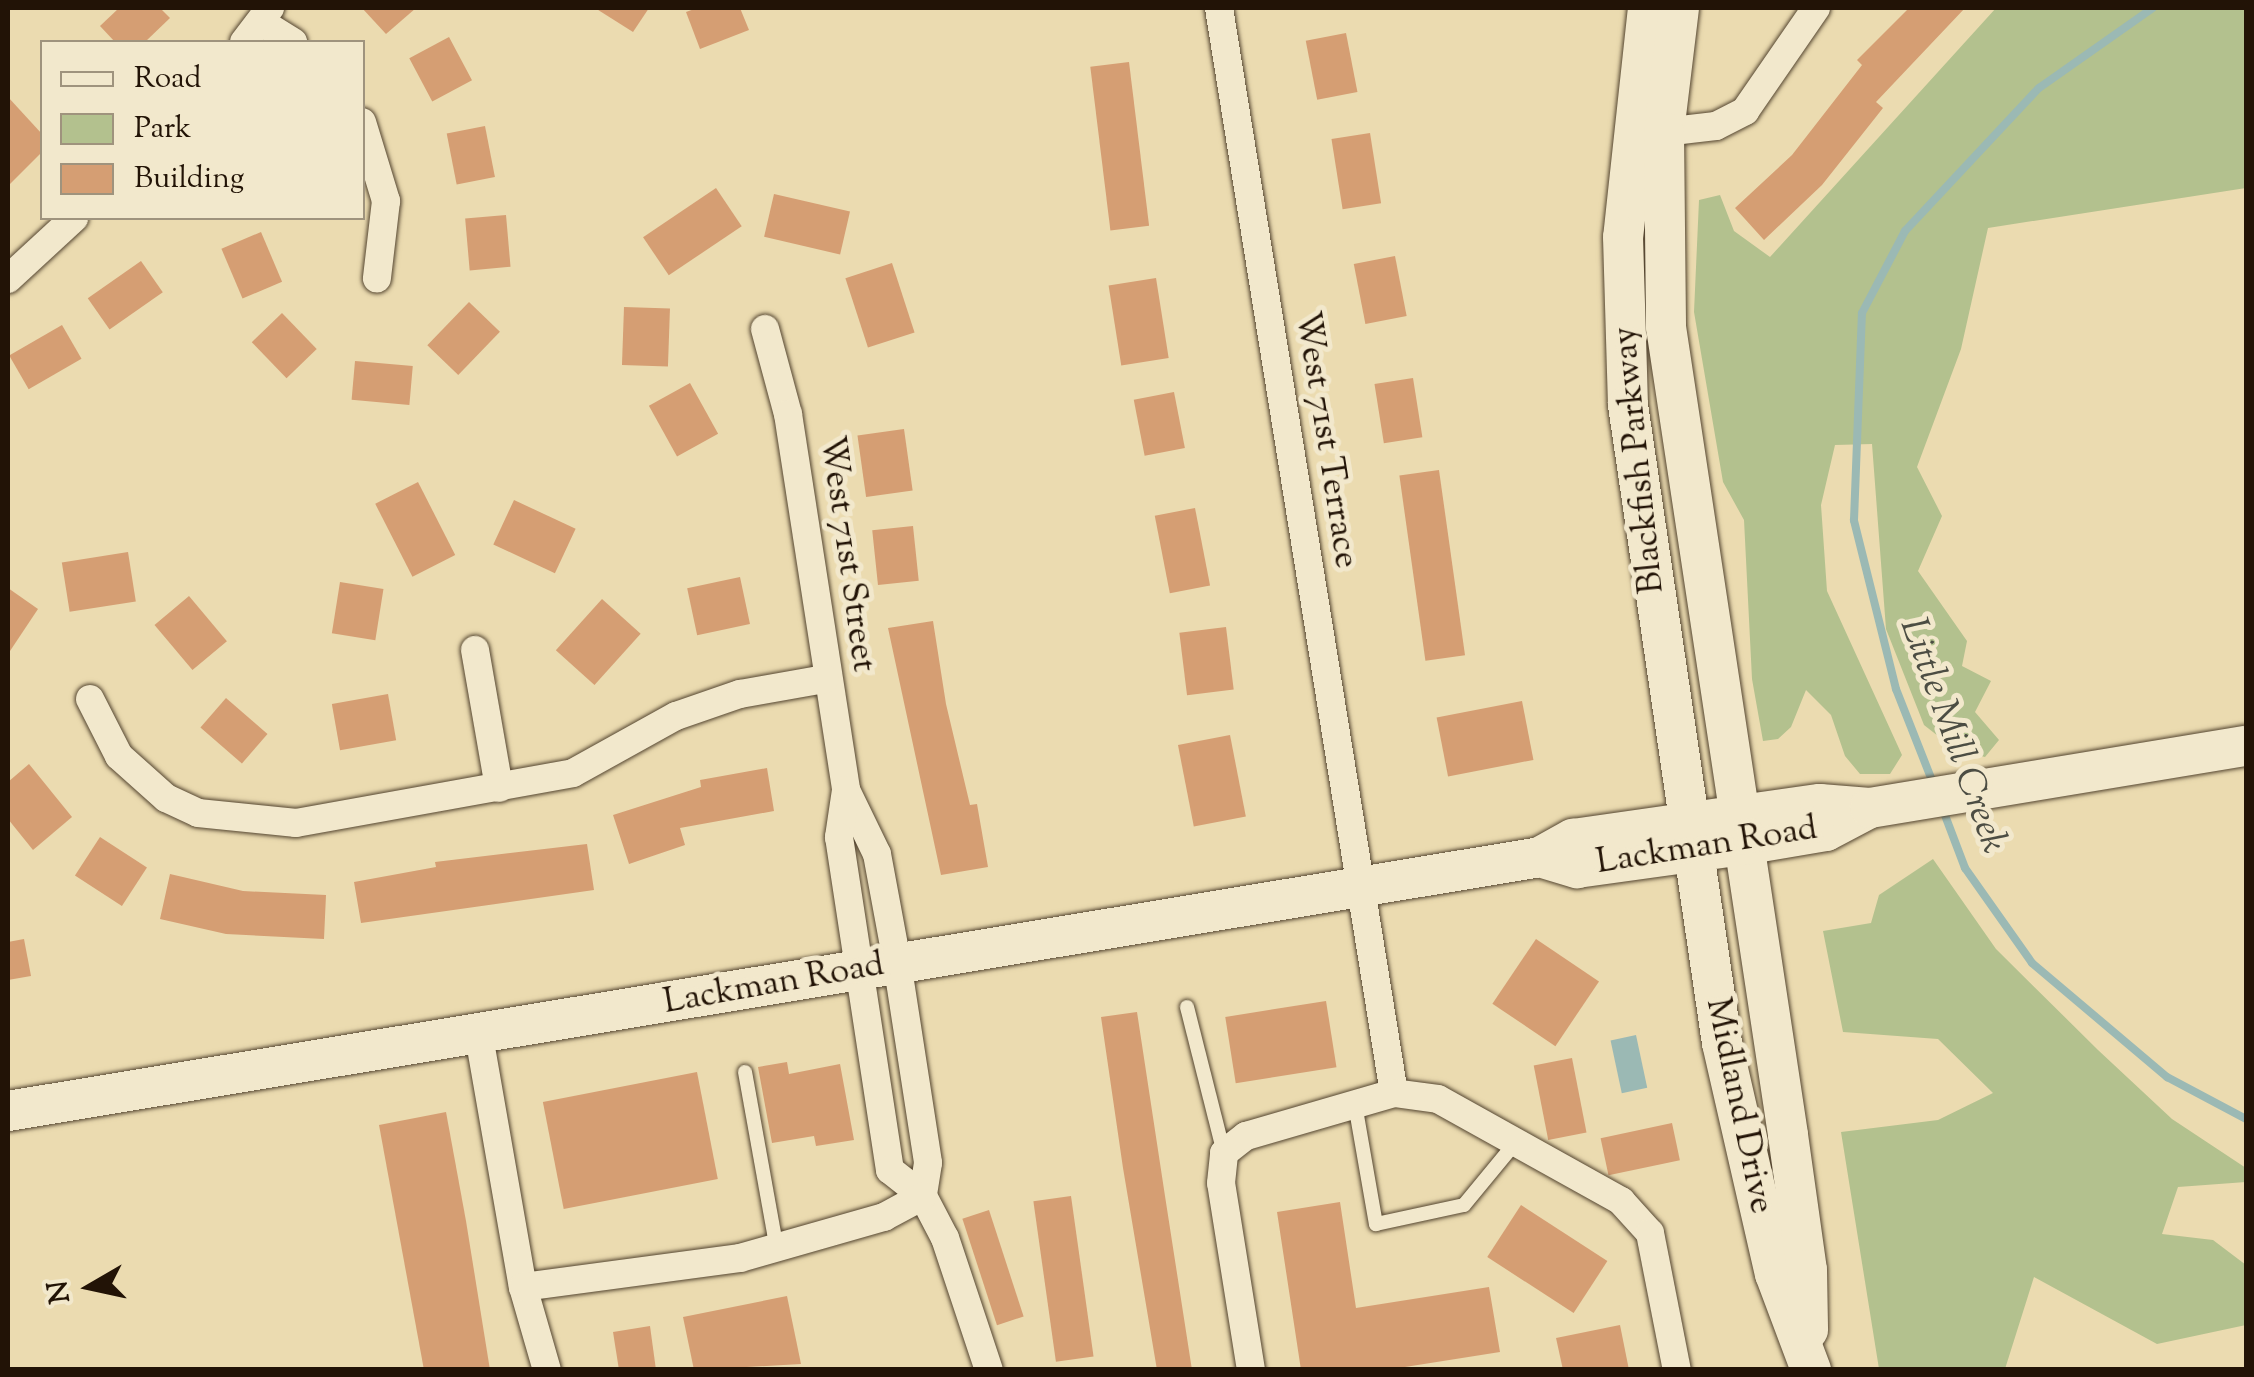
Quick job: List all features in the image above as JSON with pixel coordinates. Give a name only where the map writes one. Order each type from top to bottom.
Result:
[{"type":"main road","name":"Blackfish Parkway","points":[[1648,8],[1623,237],[1628,406],[1690,837]]},
{"type":"main road","name":"Blackfish Parkway","points":[[1679,8],[1664,132],[1666,327],[1741,830]]},
{"type":"main road","name":"Lackman Road","points":[[8,1111],[479,1036],[1358,884],[1540,857],[1577,868],[1690,837],[1741,830],[1826,831],[1870,808],[2246,746]]},
{"type":"main road","name":"Midland Drive","points":[[1741,830],[1807,1270],[1810,1362]]},
{"type":"main road","name":"Midland Drive","points":[[1690,837],[1722,1044],[1775,1274],[1810,1362]]},
{"type":"street","name":"West 71st Terrace","points":[[1219,8],[1394,1093]]},
{"type":"street","points":[[1664,132],[1716,126],[1745,110],[1816,8]]},
{"type":"street","points":[[259,24],[289,40]]},
{"type":"street","points":[[365,132],[386,201],[377,278]]},
{"type":"street","points":[[8,278],[72,220]]},
{"type":"street","name":"West 71st Street","points":[[766,330],[788,414],[825,679],[846,790],[877,854],[878,965]]},
{"type":"street","points":[[475,650],[499,788]]},
{"type":"street","points":[[90,699],[138,780],[198,813],[296,823],[573,773],[706,705],[825,679]]},
{"type":"street","name":"West 71st Street","points":[[846,790],[839,837],[878,965]]},
{"type":"street","points":[[878,965],[890,1170],[923,1196],[945,1238],[988,1370]]},
{"type":"street","points":[[878,965],[928,1164],[923,1196]]},
{"type":"street","points":[[479,1036],[524,1287],[547,1370]]},
{"type":"street","points":[[1251,1370],[1221,1183],[1224,1153],[1246,1136],[1394,1093],[1438,1099],[1518,1139],[1621,1202],[1650,1233],[1677,1370]]},
{"type":"street","points":[[524,1287],[777,1248],[884,1217],[923,1196]]},
{"type":"lane","points":[[1187,1008],[1224,1153]]},
{"type":"lane","points":[[745,1072],[777,1248]]},
{"type":"lane","points":[[1355,1104],[1376,1224],[1464,1205],[1518,1139]]},
{"type":"green space","points":[[1996,8],[2246,8],[2246,188],[1988,228],[1961,349],[1917,467],[1942,516],[1918,571],[1967,641],[1962,666],[1991,681],[1975,712],[1999,740],[1985,757],[1956,750],[1924,725],[1886,629],[1872,444],[1835,445],[1821,505],[1827,591],[1902,755],[1890,774],[1860,774],[1845,756],[1831,715],[1806,690],[1791,727],[1778,739],[1763,741],[1752,679],[1744,520],[1723,482],[1694,312],[1699,200],[1720,195],[1734,231],[1770,257]]},
{"type":"green space","points":[[1933,859],[1996,949],[2098,1050],[2172,1119],[2246,1168],[2246,1182],[2178,1187],[2162,1234],[2213,1240],[2246,1265],[2246,1325],[2157,1344],[2034,1277],[2005,1369],[1879,1369],[1841,1132],[1938,1120],[1993,1093],[1938,1039],[1843,1032],[1823,931],[1871,923],[1879,895]]},
{"type":"water","points":[[1636,1035],[1647,1088],[1622,1093],[1611,1040]]},
{"type":"building","points":[[119,8],[160,8],[170,18],[147,40],[113,40],[100,26]]},
{"type":"building","points":[[362,8],[416,8],[386,34]]},
{"type":"building","points":[[595,8],[649,8],[633,32]]},
{"type":"building","points":[[697,8],[740,8],[749,30],[700,49],[686,12]]},
{"type":"building","points":[[1909,8],[1965,8],[1876,102],[1883,108],[1822,185],[1764,240],[1735,208],[1792,155],[1862,65],[1857,60]]},
{"type":"building","points":[[1346,33],[1357,92],[1317,100],[1306,41]]},
{"type":"building","points":[[449,37],[472,80],[432,101],[409,58]]},
{"type":"building","points":[[1129,62],[1149,226],[1110,231],[1090,67]]},
{"type":"building","points":[[8,97],[40,132],[40,154],[8,186]]},
{"type":"building","points":[[485,126],[495,177],[457,184],[447,133]]},
{"type":"building","points":[[1370,133],[1381,203],[1343,209],[1331,139]]},
{"type":"building","points":[[716,188],[742,226],[669,275],[643,237]]},
{"type":"building","points":[[774,194],[850,212],[840,254],[764,237]]},
{"type":"building","points":[[506,215],[511,267],[470,270],[465,219]]},
{"type":"building","points":[[261,232],[282,282],[243,299],[221,249]]},
{"type":"building","points":[[1395,256],[1407,316],[1365,324],[1354,264]]},
{"type":"building","points":[[141,261],[163,292],[110,329],[88,298]]},
{"type":"building","points":[[892,263],[915,332],[868,348],[845,278]]},
{"type":"building","points":[[1156,278],[1169,358],[1121,366],[1109,286]]},
{"type":"building","points":[[469,302],[500,332],[458,375],[427,345]]},
{"type":"building","points":[[624,307],[670,309],[668,367],[622,365]]},
{"type":"building","points":[[282,313],[317,349],[287,378],[252,342]]},
{"type":"building","points":[[62,325],[82,359],[29,389],[9,356]]},
{"type":"building","points":[[355,361],[413,366],[409,405],[352,400]]},
{"type":"building","points":[[1413,378],[1422,437],[1384,443],[1374,384]]},
{"type":"building","points":[[690,383],[718,434],[677,457],[649,406]]},
{"type":"building","points":[[1174,392],[1185,448],[1145,456],[1134,400]]},
{"type":"building","points":[[904,429],[913,490],[866,497],[857,436]]},
{"type":"building","points":[[1439,470],[1465,655],[1425,661],[1399,476]]},
{"type":"building","points":[[418,482],[455,555],[412,577],[375,504]]},
{"type":"building","points":[[514,500],[576,529],[555,573],[493,544]]},
{"type":"building","points":[[1195,508],[1210,586],[1170,593],[1155,516]]},
{"type":"building","points":[[913,526],[919,581],[878,585],[872,530]]},
{"type":"building","points":[[128,552],[136,601],[70,612],[62,562]]},
{"type":"building","points":[[740,577],[750,624],[697,635],[687,588]]},
{"type":"building","points":[[340,582],[383,589],[375,640],[332,633]]},
{"type":"building","points":[[8,588],[38,609],[8,654]]},
{"type":"building","points":[[189,596],[227,641],[192,670],[155,625]]},
{"type":"building","points":[[602,599],[641,634],[594,685],[556,650]]},
{"type":"building","points":[[933,621],[946,704],[970,805],[977,804],[988,867],[941,875],[888,628]]},
{"type":"building","points":[[1226,627],[1234,690],[1187,695],[1179,633]]},
{"type":"building","points":[[388,694],[396,740],[340,750],[332,704]]},
{"type":"building","points":[[226,698],[268,734],[242,764],[200,727]]},
{"type":"building","points":[[1522,701],[1533,760],[1448,776],[1437,718]]},
{"type":"building","points":[[1230,735],[1246,816],[1194,827],[1178,745]]},
{"type":"building","points":[[29,764],[72,817],[33,850],[8,819],[8,782]]},
{"type":"building","points":[[767,768],[774,811],[680,828],[685,845],[629,864],[613,815],[701,787],[700,780]]},
{"type":"building","points":[[100,837],[147,867],[122,906],[75,876]]},
{"type":"building","points":[[587,844],[594,890],[361,923],[354,882],[436,867],[435,862]]},
{"type":"building","points":[[170,874],[243,891],[326,895],[324,939],[226,934],[160,919]]},
{"type":"building","points":[[24,939],[31,976],[8,980],[8,942]]},
{"type":"building","points":[[1536,939],[1599,981],[1555,1046],[1492,1004]]},
{"type":"building","points":[[1326,1001],[1336,1067],[1236,1083],[1225,1017]]},
{"type":"building","points":[[1137,1012],[1192,1370],[1157,1370],[1123,1168],[1101,1017]]},
{"type":"building","points":[[1572,1058],[1587,1133],[1548,1140],[1534,1065]]},
{"type":"building","points":[[787,1062],[789,1074],[840,1064],[854,1140],[816,1146],[814,1136],[772,1143],[758,1067]]},
{"type":"building","points":[[697,1072],[718,1179],[564,1209],[543,1102]]},
{"type":"building","points":[[446,1112],[490,1370],[424,1370],[379,1125]]},
{"type":"building","points":[[1672,1123],[1680,1160],[1608,1175],[1601,1138]]},
{"type":"building","points":[[1071,1196],[1094,1356],[1056,1362],[1033,1201]]},
{"type":"building","points":[[1340,1202],[1356,1308],[1489,1287],[1500,1352],[1386,1370],[1301,1370],[1277,1212]]},
{"type":"building","points":[[1521,1205],[1607,1261],[1574,1313],[1487,1257]]},
{"type":"building","points":[[989,1210],[1024,1317],[997,1325],[962,1219]]},
{"type":"building","points":[[787,1296],[801,1364],[694,1370],[683,1317]]},
{"type":"building","points":[[1620,1325],[1629,1370],[1563,1370],[1556,1338]]},
{"type":"building","points":[[650,1326],[656,1370],[619,1370],[613,1332]]},
{"type":"waterway","name":"Little Mill Creek","points":[[1933,783],[1896,689],[1854,520],[1862,313],[1905,231],[2039,88],[2153,8]]},
{"type":"waterway","name":"Little Mill Creek","points":[[1943,810],[1965,868],[2032,963],[2167,1077],[2246,1119]]}]
